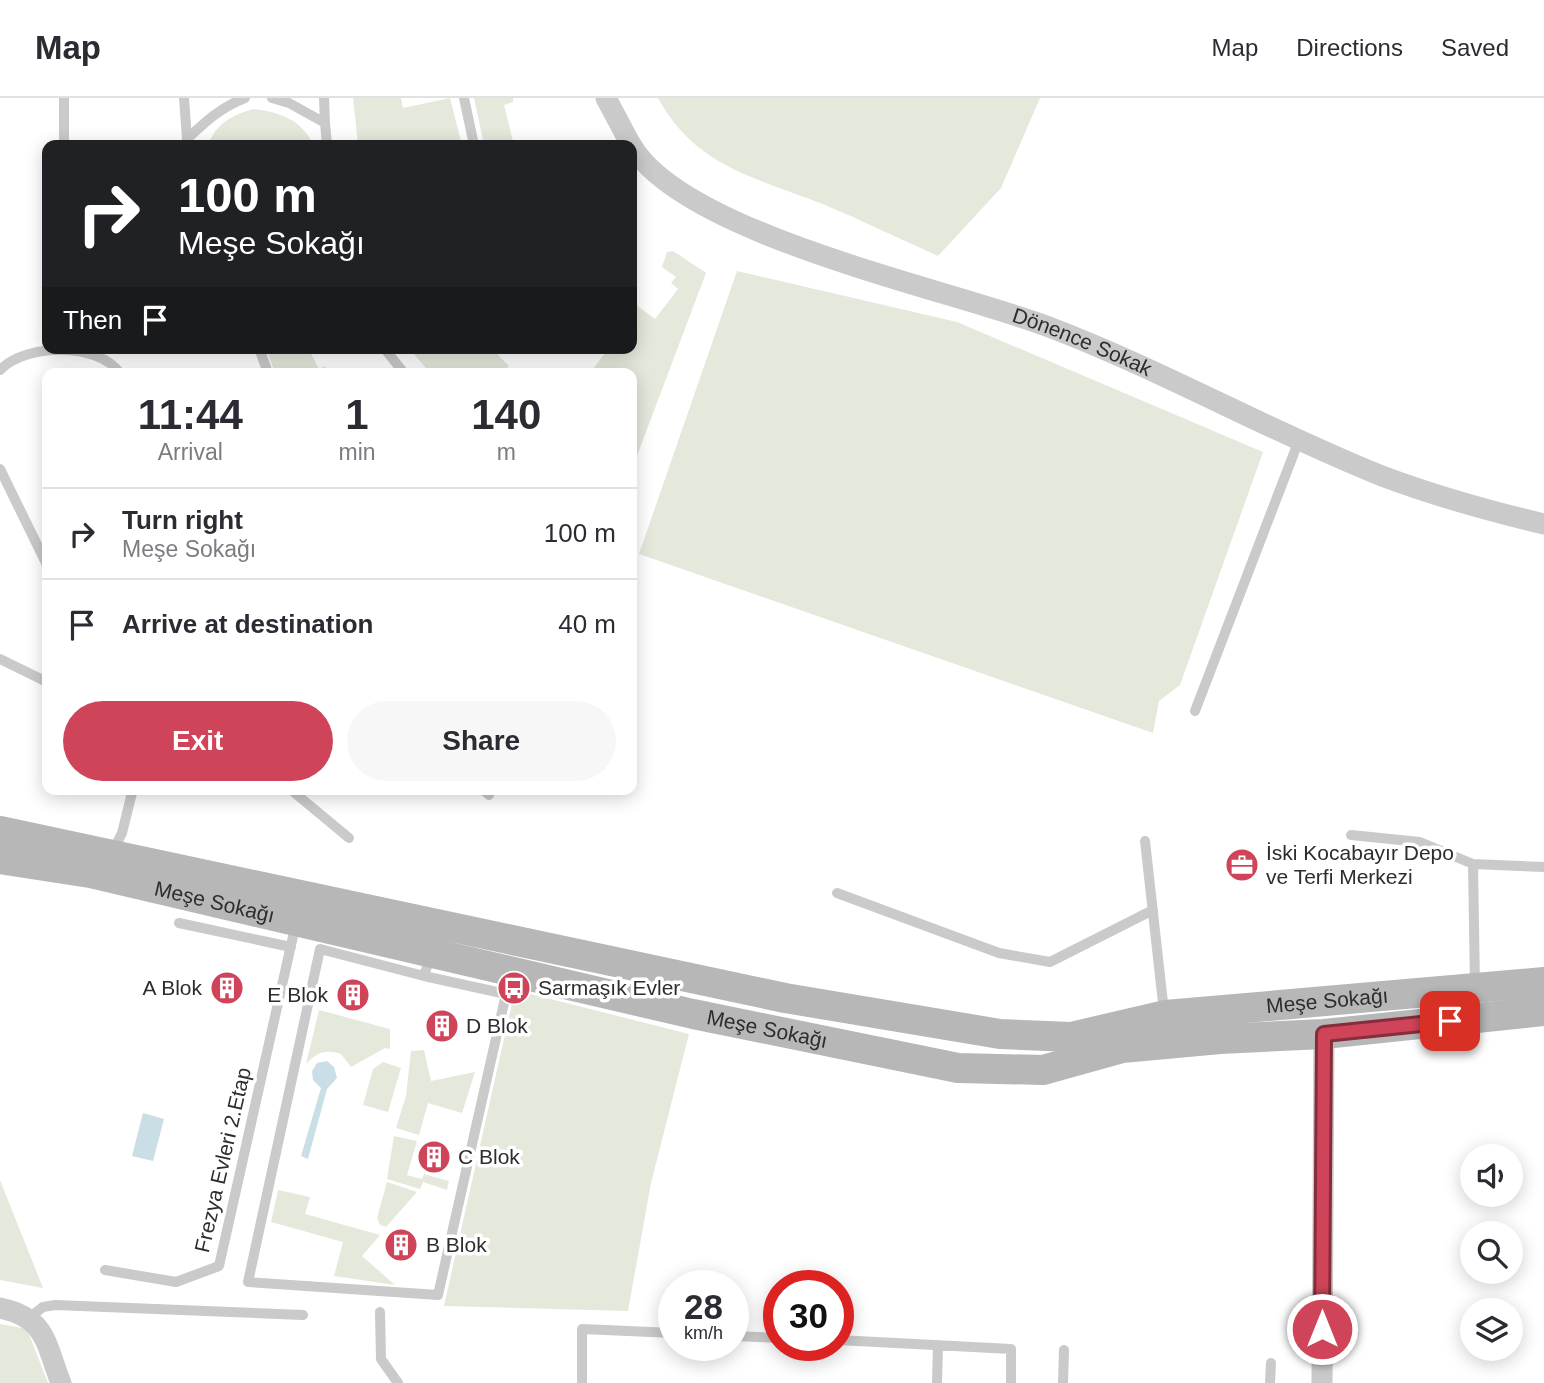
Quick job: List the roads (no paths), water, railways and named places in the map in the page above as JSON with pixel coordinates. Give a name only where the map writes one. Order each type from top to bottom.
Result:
[{"type":"street","name":"Dönence Sokak","points":[[606,98],[628,140]]},
{"type":"street","name":"Dönence Sokak","points":[[637,152],[682,195],[729,219],[844,262],[1048,327],[1299,440],[1457,503],[1544,524]]},
{"type":"street","name":"Meşe Sokağı","points":[[0,831],[785,998],[975,1030],[1070,1037],[1165,1015],[1544,982]]},
{"type":"street","name":"Meşe Sokağı","points":[[0,859],[90,873],[294,935],[427,965],[692,1014],[958,1068],[1044,1069],[1122,1048],[1220,1039],[1324,1034],[1544,1011]]},
{"type":"street","points":[[1322,1383],[1324,1034]]},
{"type":"street","points":[[0,1308],[30,1317],[39,1327],[61,1383]]},
{"type":"lane","points":[[64,98],[64,140]]},
{"type":"lane","points":[[184,98],[188,140]]},
{"type":"lane","points":[[190,140],[226,105],[245,98]]},
{"type":"lane","points":[[272,98],[289,103],[325,123]]},
{"type":"lane","points":[[324,98],[327,140]]},
{"type":"lane","points":[[464,98],[473,140]]},
{"type":"lane","points":[[0,370],[18,358],[42,352]]},
{"type":"lane","points":[[105,354],[116,368]]},
{"type":"lane","points":[[389,354],[400,368]]},
{"type":"lane","points":[[1195,711],[1299,440]]},
{"type":"lane","points":[[0,469],[42,555]]},
{"type":"lane","points":[[0,659],[42,680]]},
{"type":"lane","points":[[110,856],[122,833],[132,795]]},
{"type":"lane","points":[[297,795],[349,838]]},
{"type":"lane","points":[[1351,835],[1420,842],[1473,864],[1544,867]]},
{"type":"lane","points":[[1145,841],[1165,1015]]},
{"type":"lane","points":[[1473,864],[1475,988]]},
{"type":"lane","points":[[837,893],[999,953],[1050,962],[1153,910]]},
{"type":"lane","points":[[180,923],[294,935]]},
{"type":"lane","name":"Frezya Evleri 2.Etap","points":[[105,1270],[176,1282],[219,1266],[294,935]]},
{"type":"lane","points":[[320,949],[427,965],[506,994],[438,1295],[248,1282],[320,949]]},
{"type":"lane","points":[[30,1317],[43,1307],[55,1305],[303,1315]]},
{"type":"lane","points":[[380,1311],[381,1359],[398,1383]]},
{"type":"lane","points":[[582,1383],[582,1329],[658,1332]]},
{"type":"lane","points":[[854,1341],[1011,1349],[1011,1383]]},
{"type":"lane","points":[[937,1383],[938,1345]]},
{"type":"lane","points":[[1063,1383],[1064,1350]]},
{"type":"lane","points":[[1270,1383],[1271,1363]]},
{"type":"place","name":"İski Kocabayır Depo ve Terfi Merkezi","points":[[1242,865]]},
{"type":"place","name":"A Blok","points":[[227,988]]},
{"type":"place","name":"Sarmaşık Evler","points":[[514,988]]},
{"type":"place","name":"E Blok","points":[[353,995]]},
{"type":"place","name":"D Blok","points":[[442,1026]]},
{"type":"place","name":"C Blok","points":[[434,1157]]},
{"type":"place","name":"B Blok","points":[[401,1245]]}]
